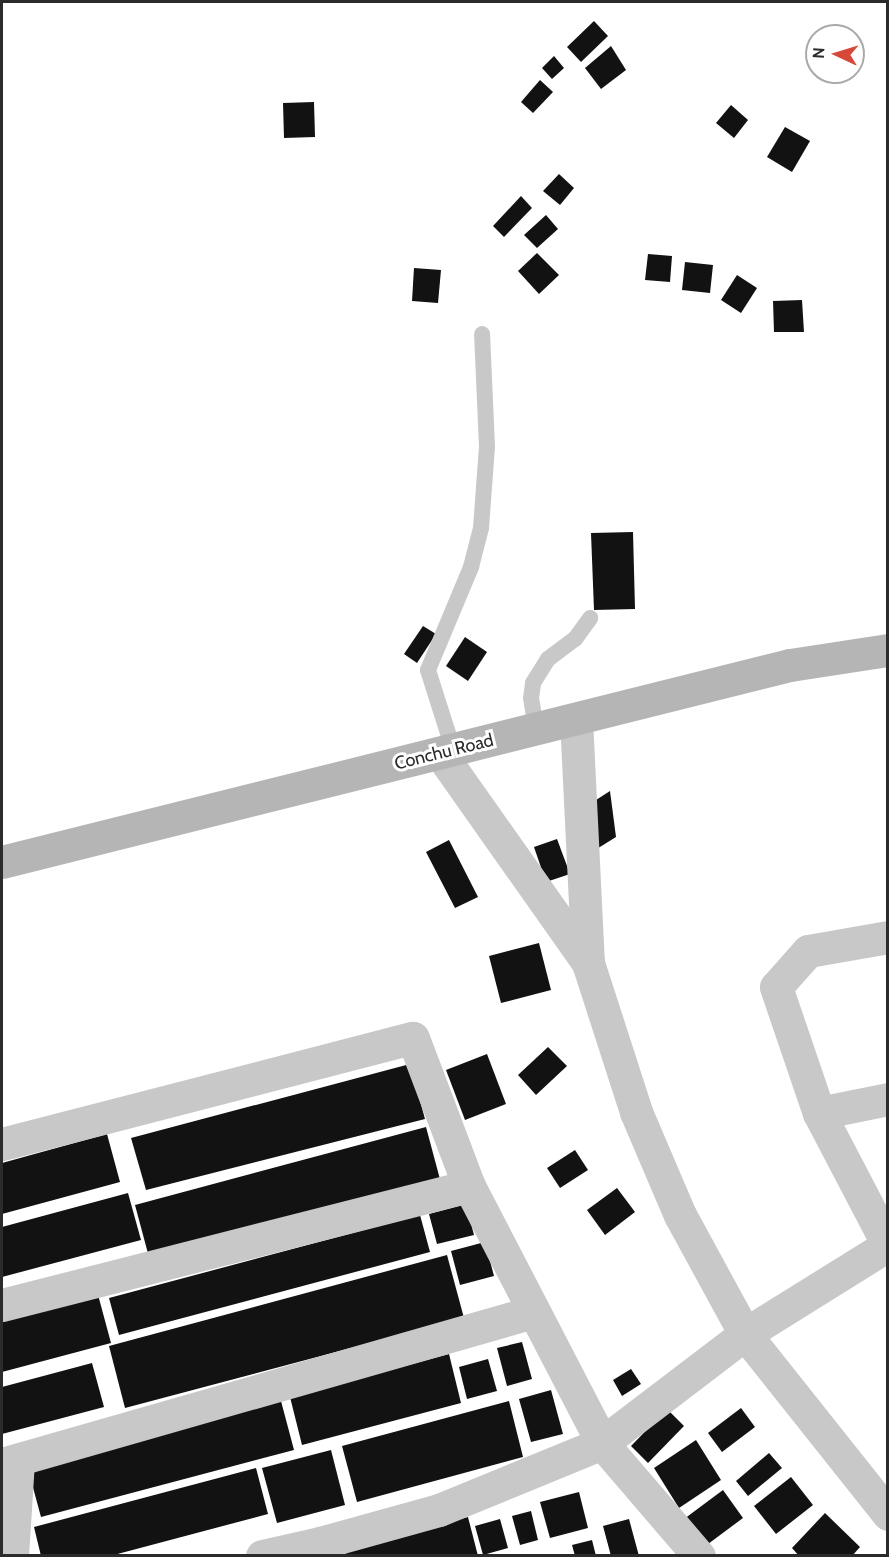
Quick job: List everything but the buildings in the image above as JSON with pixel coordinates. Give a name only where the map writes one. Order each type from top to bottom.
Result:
[{"type":"main road","name":"Conchu Road","points":[[2,862],[790,665],[888,650]]},
{"type":"street","points":[[576,718],[588,963],[636,1112],[680,1215],[745,1334],[888,1514]]},
{"type":"street","points":[[447,751],[588,963]]},
{"type":"street","points":[[262,1556],[320,1543],[439,1510],[602,1443],[745,1334],[888,1245],[819,1113],[776,987],[808,951],[888,937]]},
{"type":"street","points":[[2,1144],[413,1038],[469,1186],[602,1443],[699,1556]]},
{"type":"street","points":[[819,1113],[888,1099]]},
{"type":"street","points":[[2,1305],[469,1186]]},
{"type":"street","points":[[12,1556],[10,1462],[533,1312]]},
{"type":"lane","points":[[447,751],[428,669],[471,567],[481,528],[487,447],[482,334]]},
{"type":"lane","points":[[536,729],[531,698],[533,683],[548,658],[575,639],[590,618]]}]
